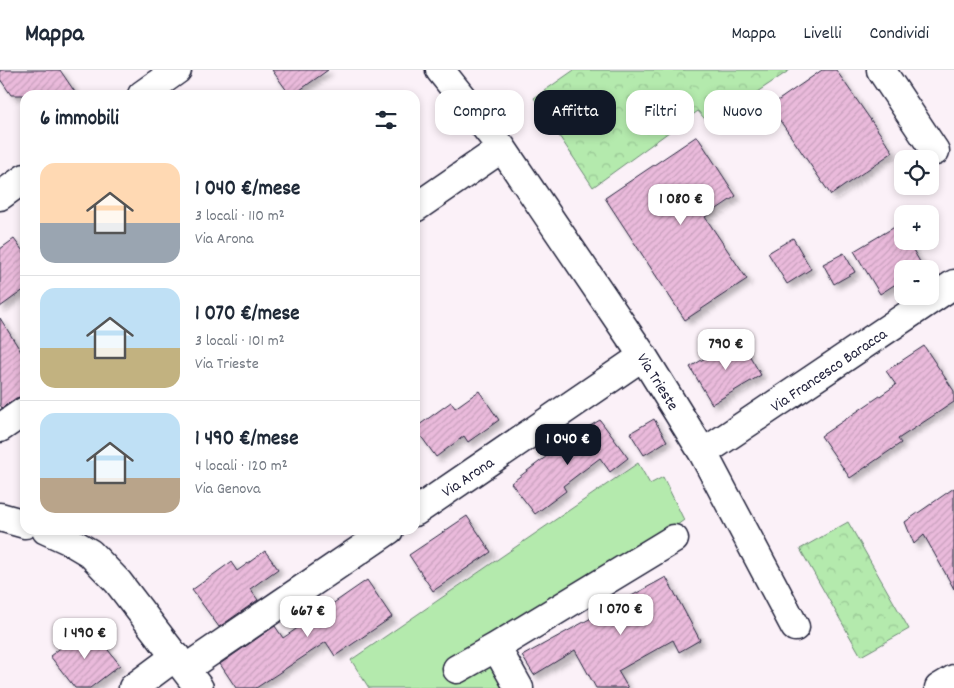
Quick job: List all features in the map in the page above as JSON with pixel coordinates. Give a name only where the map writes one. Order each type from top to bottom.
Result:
[{"type":"street","points":[[149,90],[177,70]]},
{"type":"street","name":"Via Trieste","points":[[440,70],[502,148],[644,356],[703,453],[795,628]]},
{"type":"street","points":[[881,70],[934,150]]},
{"type":"street","points":[[420,205],[502,148]]},
{"type":"street","points":[[0,196],[20,182]]},
{"type":"street","name":"Via Francesco Baracca","points":[[703,453],[954,284]]},
{"type":"street","name":"Via Arona","points":[[420,509],[644,356]]},
{"type":"street","points":[[0,428],[20,414]]},
{"type":"street","points":[[0,517],[20,523]]},
{"type":"street","points":[[57,535],[90,553],[118,582],[187,671]]},
{"type":"street","points":[[133,688],[187,671],[382,535]]},
{"type":"street","points":[[457,669],[674,540]]},
{"type":"street","points":[[496,647],[519,688]]},
{"type":"street","points":[[939,688],[954,679]]},
{"type":"green space","points":[[574,70],[790,70],[760,90],[704,90],[704,118],[698,111],[694,114],[694,90],[626,90],[626,135],[665,135],[593,187],[559,135],[616,135],[616,90],[545,90]]},
{"type":"green space","points":[[638,463],[650,484],[663,477],[684,520],[492,661],[508,688],[369,688],[351,660]]},
{"type":"green space","points":[[848,522],[909,629],[861,656],[800,549]]},
{"type":"building","points":[[0,70],[60,70],[74,90],[20,90],[20,95],[11,95],[0,79]]},
{"type":"building","points":[[272,70],[328,70],[300,90],[286,90]]},
{"type":"building","points":[[822,70],[836,70],[893,152],[831,195],[781,122],[781,98]]},
{"type":"building","points":[[697,136],[736,196],[705,217],[747,279],[685,320],[605,198]]},
{"type":"building","points":[[894,227],[894,250],[913,250],[919,260],[894,260],[894,285],[880,294],[854,251]]},
{"type":"building","points":[[793,238],[811,269],[787,284],[768,253]]},
{"type":"building","points":[[14,239],[20,247],[20,293],[0,307],[0,249]]},
{"type":"building","points":[[844,253],[855,272],[834,284],[823,264]]},
{"type":"building","points":[[0,318],[20,350],[20,397],[2,408],[0,405]]},
{"type":"building","points":[[739,338],[761,375],[712,404],[690,367]]},
{"type":"building","points":[[924,346],[954,391],[954,402],[898,439],[901,443],[850,478],[821,436],[896,385],[886,371]]},
{"type":"building","points":[[479,391],[499,420],[468,442],[464,436],[436,457],[420,435],[420,424],[451,402],[455,408]]},
{"type":"building","points":[[654,419],[667,441],[644,455],[630,433]]},
{"type":"building","points":[[600,420],[628,458],[610,472],[600,458],[563,486],[566,491],[535,514],[511,483],[575,435]]},
{"type":"building","points":[[954,488],[954,589],[924,535],[914,544],[905,522]]},
{"type":"building","points":[[467,516],[491,552],[433,591],[409,555]]},
{"type":"building","points":[[265,551],[278,569],[250,589],[258,600],[219,627],[192,590],[231,562],[237,571]]},
{"type":"building","points":[[666,577],[700,640],[679,652],[673,640],[618,671],[628,688],[596,688],[575,650],[534,675],[522,656]]},
{"type":"building","points":[[367,580],[392,617],[335,656],[326,642],[256,688],[236,688],[220,664],[275,626],[283,638]]},
{"type":"building","points":[[89,626],[120,665],[90,688],[75,688],[50,656]]}]
